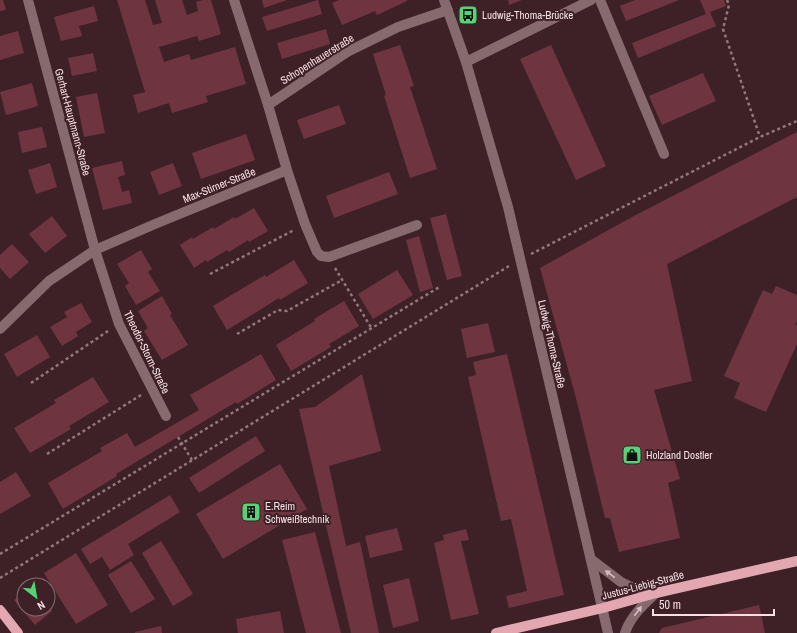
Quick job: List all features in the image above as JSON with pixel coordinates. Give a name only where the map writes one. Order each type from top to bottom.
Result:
[{"type":"main road","name":"Justus-Liebig-Straße","points":[[496,633],[603,608],[656,593],[797,561]]},
{"type":"main road","points":[[0,610],[18,633]]},
{"type":"street","name":"Gerhart-Hauptmann-Straße","points":[[28,0],[95,250]]},
{"type":"street","points":[[234,0],[268,105],[287,170],[305,224],[317,252],[321,256],[329,257],[417,226]]},
{"type":"street","name":"Ludwig-Thoma-Straße","points":[[444,0],[466,62],[508,207],[608,633]]},
{"type":"street","points":[[466,62],[591,0]]},
{"type":"street","points":[[600,0],[664,154]]},
{"type":"street","name":"Schopenhauerstraße","points":[[268,105],[347,52],[398,27],[448,10]]},
{"type":"street","name":"Max-Stirner-Straße","points":[[0,328],[49,281],[95,250],[287,170]]},
{"type":"street","name":"Theodor-Storm-Straße","points":[[95,250],[119,324],[166,416]]},
{"type":"street","points":[[592,560],[621,582],[629,586],[656,593]]},
{"type":"street","points":[[625,633],[626,628],[640,608],[656,593]]},
{"type":"path","points":[[727,0],[729,5],[723,29],[760,137]]},
{"type":"path","points":[[525,258],[760,137],[797,121]]},
{"type":"path","points":[[210,274],[305,224]]},
{"type":"path","points":[[329,257],[372,329]]},
{"type":"path","points":[[0,578],[513,264]]},
{"type":"path","points":[[237,334],[278,310],[287,311],[342,280]]},
{"type":"path","points":[[0,554],[441,286]]},
{"type":"path","points":[[30,384],[119,324]]},
{"type":"path","points":[[47,454],[151,388]]},
{"type":"path","points":[[178,437],[192,460]]},
{"type":"building","points":[[0,0],[3,0],[6,10],[0,11]]},
{"type":"building","points":[[117,0],[145,0],[153,25],[162,23],[155,0],[182,0],[187,15],[198,11],[196,2],[211,0],[221,34],[199,41],[197,36],[159,47],[164,62],[189,54],[191,60],[235,47],[246,84],[206,96],[208,102],[172,113],[169,103],[138,113],[133,95],[145,92]]},
{"type":"building","points":[[262,0],[287,0],[264,8]]},
{"type":"building","points":[[318,0],[322,14],[267,31],[262,17]]},
{"type":"building","points":[[339,0],[407,1],[377,15],[375,11],[342,25],[332,3]]},
{"type":"building","points":[[508,0],[522,0],[509,5]]},
{"type":"building","points":[[635,0],[679,0],[626,21],[620,6]]},
{"type":"building","points":[[700,0],[724,0],[726,6],[710,12],[716,26],[638,58],[632,43],[706,14]]},
{"type":"building","points":[[94,6],[98,21],[79,26],[82,36],[61,41],[54,17]]},
{"type":"building","points":[[326,29],[330,44],[282,59],[277,43]]},
{"type":"building","points":[[18,31],[24,53],[0,60],[0,36]]},
{"type":"building","points":[[400,45],[414,86],[410,87],[437,169],[410,178],[384,96],[386,95],[373,54]]},
{"type":"building","points":[[551,45],[606,166],[576,180],[520,59]]},
{"type":"building","points":[[93,53],[97,71],[72,76],[68,58]]},
{"type":"building","points":[[703,73],[716,101],[662,125],[649,96]]},
{"type":"building","points":[[32,83],[38,106],[6,115],[0,92]]},
{"type":"building","points":[[97,93],[105,133],[84,137],[76,97]]},
{"type":"building","points":[[339,105],[346,124],[304,139],[297,120]]},
{"type":"building","points":[[42,127],[47,147],[22,153],[18,132]]},
{"type":"building","points":[[797,132],[797,197],[667,264],[692,381],[654,390],[680,479],[668,483],[680,538],[619,552],[610,518],[605,518],[576,398],[540,268],[632,217]]},
{"type":"building","points":[[246,134],[255,160],[201,179],[192,153]]},
{"type":"building","points":[[122,161],[125,175],[118,177],[122,192],[129,190],[132,203],[103,210],[92,168]]},
{"type":"building","points":[[50,163],[57,187],[36,194],[28,170]]},
{"type":"building","points":[[173,163],[182,186],[159,195],[150,172]]},
{"type":"building","points":[[389,172],[398,194],[334,218],[326,196]]},
{"type":"building","points":[[254,208],[268,231],[249,242],[248,240],[229,252],[227,250],[207,262],[206,260],[194,268],[180,245],[192,237],[193,239],[213,227],[214,229],[234,217],[235,219]]},
{"type":"building","points":[[446,214],[462,276],[447,280],[430,218]]},
{"type":"building","points":[[52,216],[67,236],[45,253],[29,234]]},
{"type":"building","points":[[419,236],[433,288],[420,292],[406,240]]},
{"type":"building","points":[[12,244],[29,262],[10,279],[0,268],[0,255]]},
{"type":"building","points":[[141,250],[152,269],[148,272],[160,291],[136,305],[125,286],[129,283],[117,264]]},
{"type":"building","points":[[294,260],[308,283],[280,300],[279,298],[227,330],[213,306],[265,275],[266,277]]},
{"type":"building","points":[[397,270],[413,295],[373,319],[358,294]]},
{"type":"building","points":[[776,286],[797,295],[797,321],[795,325],[797,325],[797,344],[766,412],[734,398],[740,383],[724,376],[763,290],[772,294]]},
{"type":"building","points":[[162,296],[172,314],[170,315],[188,345],[162,360],[144,331],[148,328],[138,311]]},
{"type":"building","points":[[344,301],[359,326],[329,344],[331,347],[291,371],[276,345]]},
{"type":"building","points":[[81,303],[92,322],[76,332],[78,336],[62,346],[50,327],[67,317],[64,312]]},
{"type":"building","points":[[488,323],[495,352],[467,358],[461,329]]},
{"type":"building","points":[[37,335],[50,357],[17,377],[4,354]]},
{"type":"building","points":[[261,354],[276,380],[237,404],[236,402],[116,474],[117,476],[63,509],[48,483],[102,451],[100,448],[127,433],[135,447],[199,410],[190,395]]},
{"type":"building","points":[[507,354],[564,595],[509,608],[506,596],[527,591],[511,519],[501,521],[468,377],[476,375],[473,362]]},
{"type":"building","points":[[362,374],[381,451],[329,466],[346,546],[360,542],[379,633],[351,633],[299,409],[315,407]]},
{"type":"building","points":[[93,377],[109,402],[69,426],[71,429],[30,453],[14,428],[56,403],[54,400]]},
{"type":"building","points":[[256,436],[265,451],[199,493],[189,478]]},
{"type":"building","name":"E.Reim Schweißtechnik","points":[[280,464],[307,509],[223,559],[196,514]]},
{"type":"building","points":[[16,472],[31,496],[0,514],[0,482]]},
{"type":"building","points":[[170,495],[180,512],[128,544],[134,555],[110,570],[102,557],[90,564],[81,549]]},
{"type":"building","points":[[397,528],[403,550],[370,558],[365,536]]},
{"type":"building","points":[[466,529],[469,540],[461,541],[479,614],[451,620],[434,543],[444,540],[443,535]]},
{"type":"building","points":[[315,532],[341,633],[306,633],[282,540]]},
{"type":"building","points":[[161,541],[193,594],[173,606],[142,553]]},
{"type":"building","points":[[76,553],[108,605],[76,624],[56,592],[56,577],[47,577],[44,573]]},
{"type":"building","points":[[131,561],[155,599],[131,613],[108,575]]},
{"type":"building","points":[[409,578],[419,621],[393,628],[383,585]]},
{"type":"building","points":[[759,605],[765,633],[659,633],[662,628]]},
{"type":"building","points":[[280,611],[284,633],[238,633],[236,619]]},
{"type":"building","points":[[28,617],[45,617],[35,625]]},
{"type":"building","points":[[161,626],[162,633],[135,633],[135,632]]},
{"type":"place","name":"Ludwig-Thoma-Brücke","points":[[468,15]]},
{"type":"place","name":"Holzland Dostler","points":[[632,455]]},
{"type":"place","name":"E.Reim Schweißtechnik","points":[[251,512]]}]
